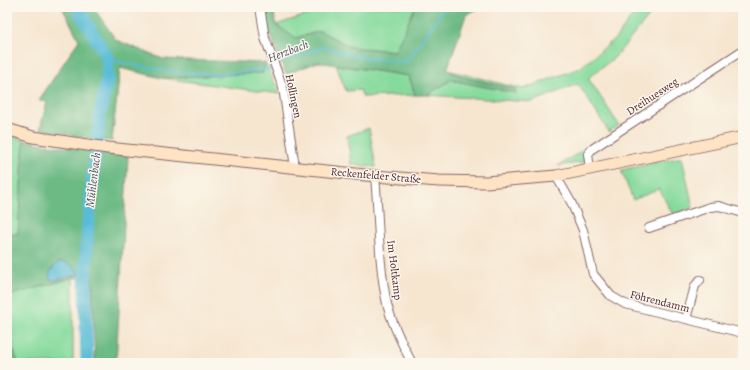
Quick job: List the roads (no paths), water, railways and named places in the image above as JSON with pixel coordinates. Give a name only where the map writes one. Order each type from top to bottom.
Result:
[{"type":"street","name":"Hollingen","points":[[260,7],[265,38],[283,88],[295,167]]},
{"type":"street","name":"Dreihuesweg","points":[[590,170],[588,154],[592,149],[743,50]]},
{"type":"street","name":"Reckenfelder Straße","points":[[7,130],[33,138],[87,146],[375,176],[439,181],[486,182],[556,176],[743,137]]},
{"type":"street","name":"Im Holtkamp","points":[[375,176],[383,279],[386,299],[400,339],[412,363]]},
{"type":"street","name":"Föhrendamm","points":[[556,176],[578,216],[583,230],[593,274],[611,296],[625,304],[743,332]]},
{"type":"street","points":[[649,228],[710,207],[718,206],[743,213]]},
{"type":"street","points":[[686,319],[695,286],[700,280]]},
{"type":"water","points":[[59,262],[72,265],[78,272],[78,275],[51,280],[49,277],[50,272]]},
{"type":"waterway","name":"Mühlenbach","points":[[77,7],[108,59],[107,79],[100,114],[88,224],[85,286],[87,363]]},
{"type":"waterway","name":"Herzbach","points":[[277,63],[324,47],[364,58],[407,62],[445,7]]},
{"type":"waterway","name":"Herzbach","points":[[108,59],[150,68],[207,74],[233,73],[270,69],[272,67]]}]
